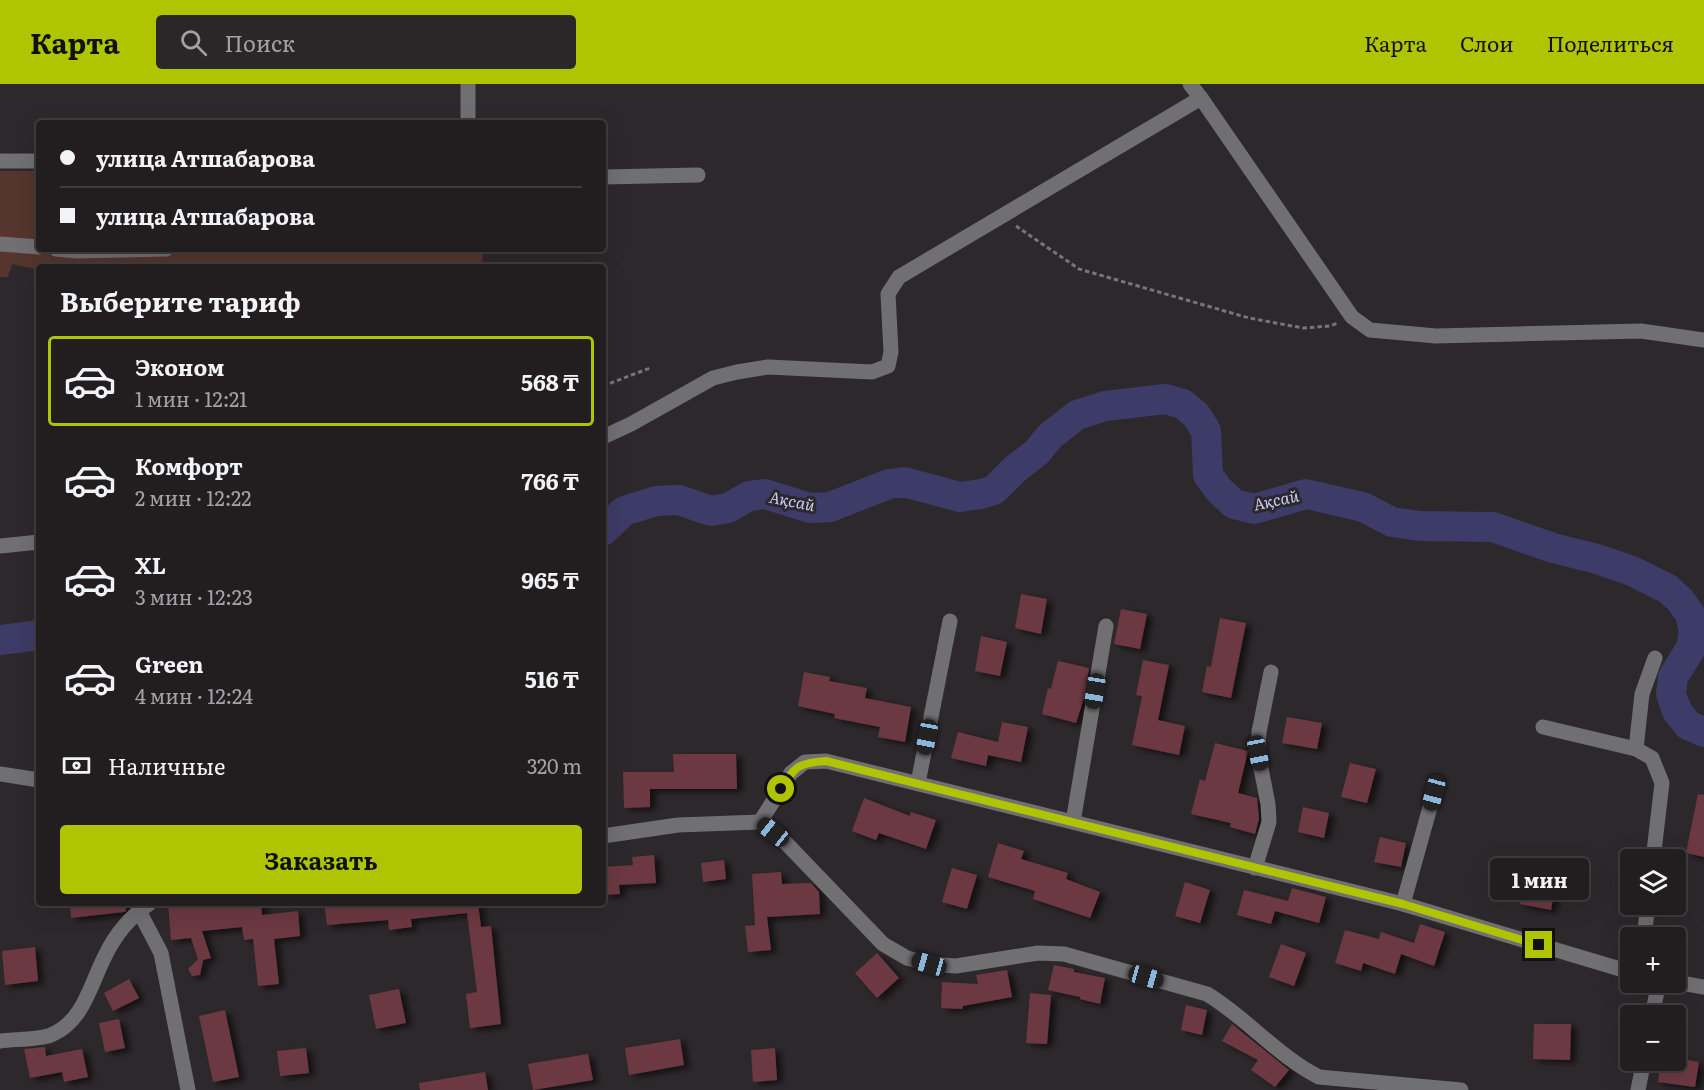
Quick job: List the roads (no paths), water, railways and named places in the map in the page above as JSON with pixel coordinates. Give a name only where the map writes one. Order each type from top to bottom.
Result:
[{"type":"street","points":[[468,84],[468,120]]},
{"type":"street","points":[[1190,84],[1352,318],[1370,330],[1436,336],[1641,331],[1704,340]]},
{"type":"street","points":[[606,436],[713,378],[737,372],[768,367],[872,372],[888,366],[891,352],[888,294],[899,277],[1201,98]]},
{"type":"street","points":[[0,161],[36,161]]},
{"type":"street","points":[[606,177],[698,175]]},
{"type":"street","points":[[0,244],[36,248]]},
{"type":"street","points":[[0,546],[36,542]]},
{"type":"street","points":[[918,783],[950,621]]},
{"type":"street","points":[[1073,822],[1106,626]]},
{"type":"street","points":[[1636,749],[1642,694],[1655,658]]},
{"type":"street","points":[[1256,868],[1269,822],[1268,804],[1258,753],[1259,732],[1271,672]]},
{"type":"street","points":[[1543,727],[1636,749],[1652,758],[1662,783],[1654,849]]},
{"type":"street","points":[[760,822],[791,773],[805,762],[826,761],[1403,904],[1620,969]]},
{"type":"street","points":[[0,774],[36,780]]},
{"type":"street","points":[[1403,904],[1434,793]]},
{"type":"street","points":[[606,836],[678,825],[760,822],[786,843],[883,944],[907,958],[929,964],[956,966],[1038,953],[1064,954],[1207,994],[1224,1004],[1301,1068],[1319,1077],[1461,1090]]},
{"type":"street","points":[[0,1041],[50,1036],[68,1024],[81,1008],[106,954],[123,928],[144,907],[161,953],[188,1090]]},
{"type":"street","points":[[1686,984],[1704,987]]},
{"type":"street","points":[[1638,1090],[1642,1071]]},
{"type":"waterway","name":"Ақсай","points":[[606,528],[624,511],[656,501],[679,500],[711,511],[728,508],[749,496],[765,494],[810,508],[830,507],[889,484],[904,482],[960,497],[981,494],[994,490],[1037,452],[1050,436],[1077,415],[1105,406],[1165,399],[1183,404],[1196,415],[1206,431],[1208,475],[1219,490],[1234,504],[1254,509],[1306,494],[1363,507],[1392,522],[1420,526],[1493,527],[1553,548],[1632,571],[1668,589],[1690,614],[1694,631],[1691,648],[1673,677],[1671,694],[1677,711],[1688,725],[1704,732]]},
{"type":"waterway","name":"Ақсай","points":[[0,640],[36,635]]}]
